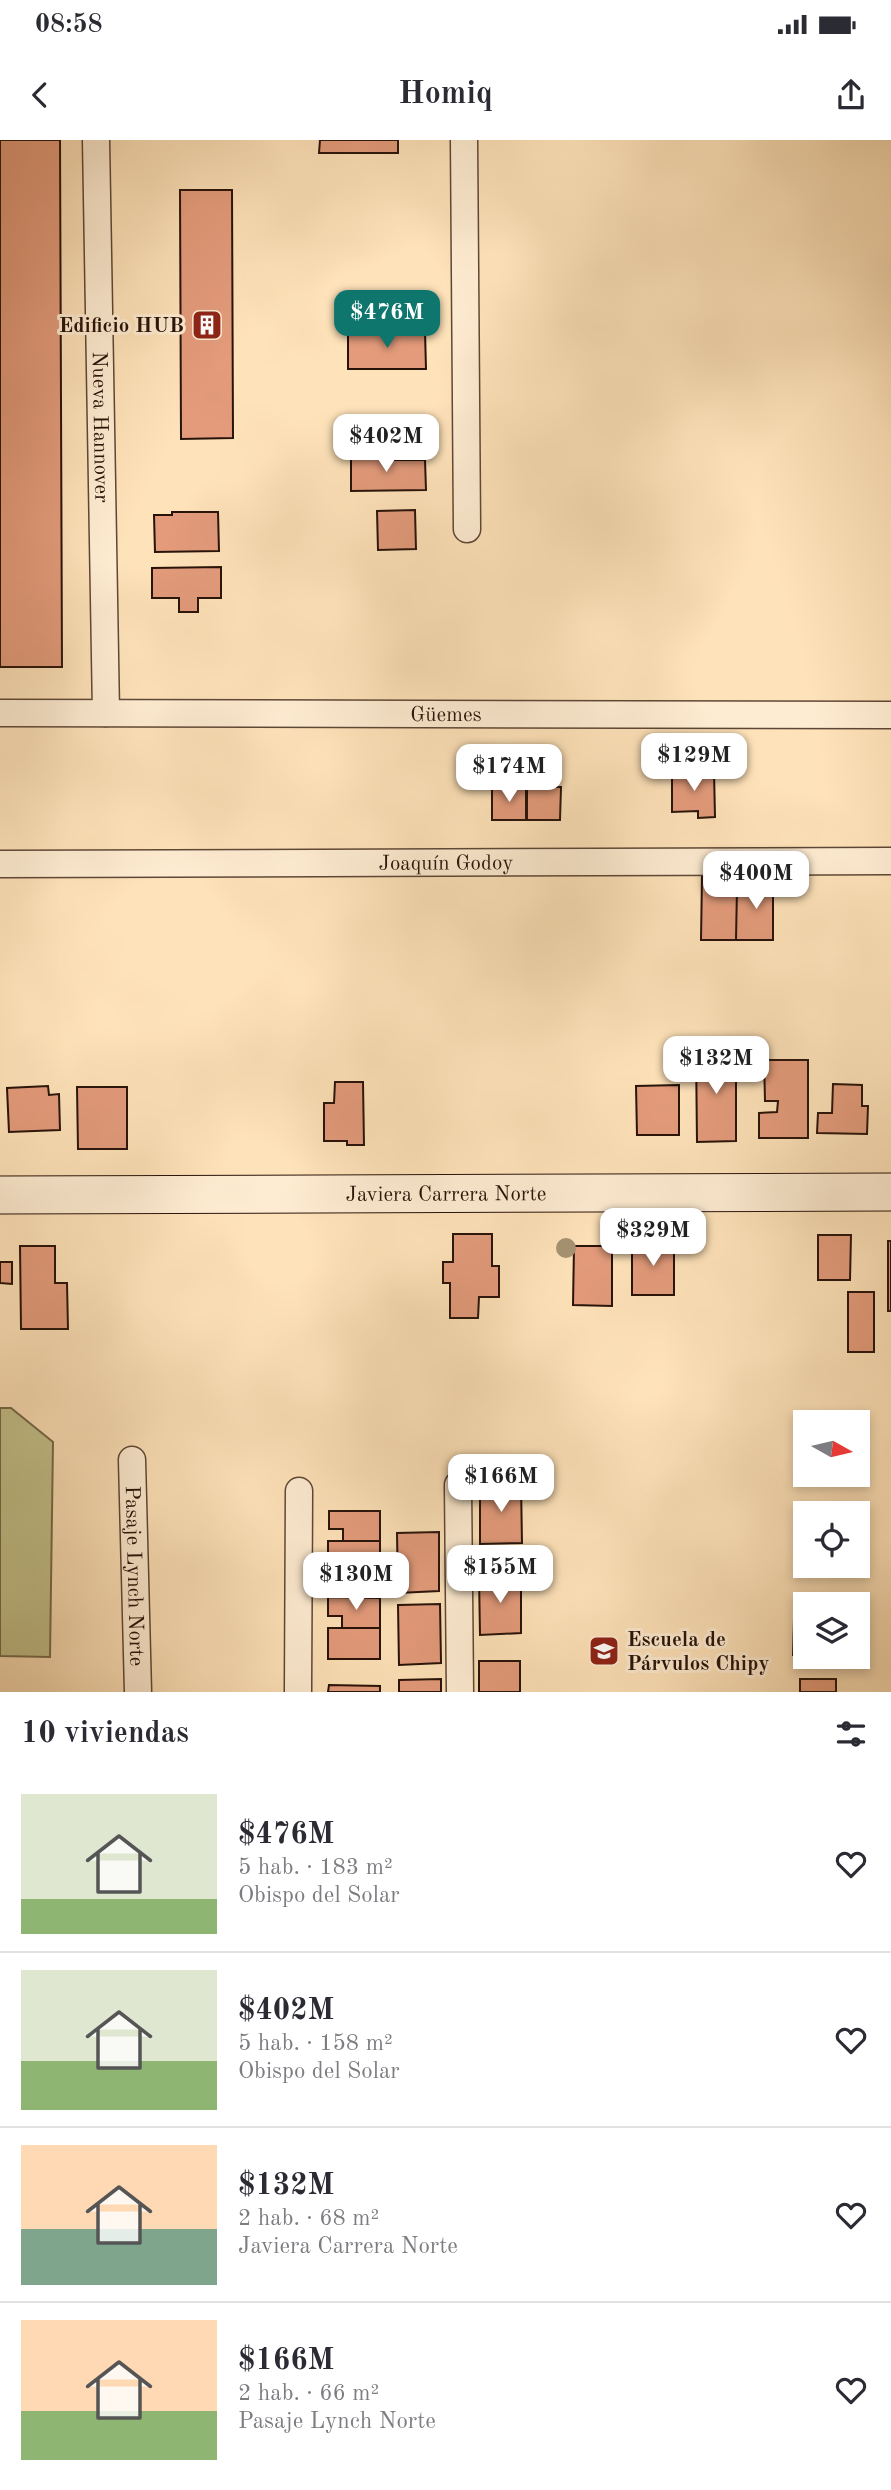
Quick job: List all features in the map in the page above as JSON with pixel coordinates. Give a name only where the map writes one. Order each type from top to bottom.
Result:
[{"type":"street","name":"Nueva Hannover","points":[[96,140],[106,713]]},
{"type":"street","points":[[464,140],[467,529]]},
{"type":"street","name":"Güemes","points":[[0,713],[891,715]]},
{"type":"street","name":"Joaquín Godoy","points":[[0,864],[891,861]]},
{"type":"street","name":"Javiera Carrera Norte","points":[[0,1195],[891,1192]]},
{"type":"street","name":"Pasaje Lynch Norte","points":[[132,1460],[138,1692]]},
{"type":"street","points":[[458,1485],[460,1692]]},
{"type":"street","points":[[298,1692],[299,1491]]},
{"type":"shaded area","points":[[0,1408],[11,1408],[53,1442],[50,1657],[0,1656]]},
{"type":"building","points":[[0,140],[60,140],[62,667],[0,667]]},
{"type":"building","points":[[320,140],[398,140],[398,153],[319,153]]},
{"type":"building","name":"Edificio HUB","points":[[180,190],[232,190],[233,438],[181,439]]},
{"type":"building","points":[[348,331],[425,331],[426,369],[348,369]]},
{"type":"building","points":[[351,454],[384,454],[384,460],[425,460],[426,490],[351,491]]},
{"type":"building","points":[[415,510],[416,549],[378,550],[377,511]]},
{"type":"building","points":[[172,512],[218,512],[219,551],[155,552],[154,515],[172,515]]},
{"type":"building","points":[[221,567],[221,598],[198,598],[198,612],[179,612],[179,598],[152,598],[152,568]]},
{"type":"building","points":[[714,771],[715,817],[698,818],[698,811],[672,812],[672,772]]},
{"type":"building","points":[[492,787],[526,787],[526,820],[492,820]]},
{"type":"building","points":[[527,787],[561,787],[560,820],[527,820]]},
{"type":"building","points":[[702,876],[718,876],[718,888],[737,888],[736,940],[701,940]]},
{"type":"building","points":[[757,876],[773,877],[773,940],[736,940],[737,888],[757,888]]},
{"type":"building","points":[[696,1051],[736,1051],[736,1141],[697,1142]]},
{"type":"building","points":[[764,1060],[808,1060],[808,1138],[759,1138],[759,1113],[777,1112],[778,1101],[765,1101]]},
{"type":"building","points":[[335,1082],[363,1082],[364,1145],[347,1145],[347,1141],[324,1141],[324,1103],[334,1103]]},
{"type":"building","points":[[833,1084],[862,1085],[862,1106],[868,1106],[867,1134],[817,1133],[818,1113],[832,1113]]},
{"type":"building","points":[[679,1085],[679,1135],[637,1135],[636,1086]]},
{"type":"building","points":[[48,1086],[49,1095],[59,1094],[60,1130],[9,1132],[7,1088]]},
{"type":"building","points":[[77,1087],[127,1087],[127,1149],[78,1149]]},
{"type":"building","points":[[453,1234],[492,1234],[492,1266],[499,1266],[499,1297],[479,1297],[478,1318],[450,1318],[450,1283],[443,1283],[443,1262],[453,1262]]},
{"type":"building","points":[[818,1235],[851,1235],[850,1280],[818,1280]]},
{"type":"building","points":[[632,1240],[674,1240],[674,1295],[632,1295]]},
{"type":"building","points":[[888,1241],[891,1241],[891,1311],[888,1311]]},
{"type":"building","points":[[20,1246],[55,1246],[55,1283],[67,1283],[68,1329],[21,1329]]},
{"type":"building","points":[[574,1246],[612,1246],[612,1306],[573,1305]]},
{"type":"building","points":[[0,1262],[12,1262],[12,1284],[0,1283]]},
{"type":"building","points":[[848,1292],[874,1292],[874,1352],[848,1352]]},
{"type":"building","points":[[521,1483],[522,1543],[480,1544],[480,1484]]},
{"type":"building","points":[[329,1511],[380,1511],[380,1541],[343,1541],[343,1529],[329,1529]]},
{"type":"building","points":[[439,1532],[439,1591],[398,1593],[397,1533]]},
{"type":"building","points":[[328,1541],[380,1541],[380,1572],[328,1572]]},
{"type":"building","points":[[521,1575],[521,1633],[480,1635],[479,1576]]},
{"type":"building","points":[[328,1597],[380,1598],[380,1628],[342,1628],[342,1616],[328,1616]]},
{"type":"building","points":[[440,1604],[441,1663],[399,1665],[398,1605]]},
{"type":"building","points":[[328,1628],[380,1628],[380,1659],[328,1659]]},
{"type":"building","points":[[479,1661],[520,1661],[520,1692],[479,1692]]},
{"type":"building","points":[[441,1679],[441,1692],[399,1692],[399,1680]]},
{"type":"building","points":[[800,1679],[836,1679],[836,1692],[800,1692]]},
{"type":"building","points":[[329,1685],[380,1686],[380,1692],[328,1692]]},
{"type":"place","name":"Edificio HUB","points":[[207,325]]},
{"type":"place","name":"Escuela de Párvulos Chipy","points":[[604,1651]]}]
